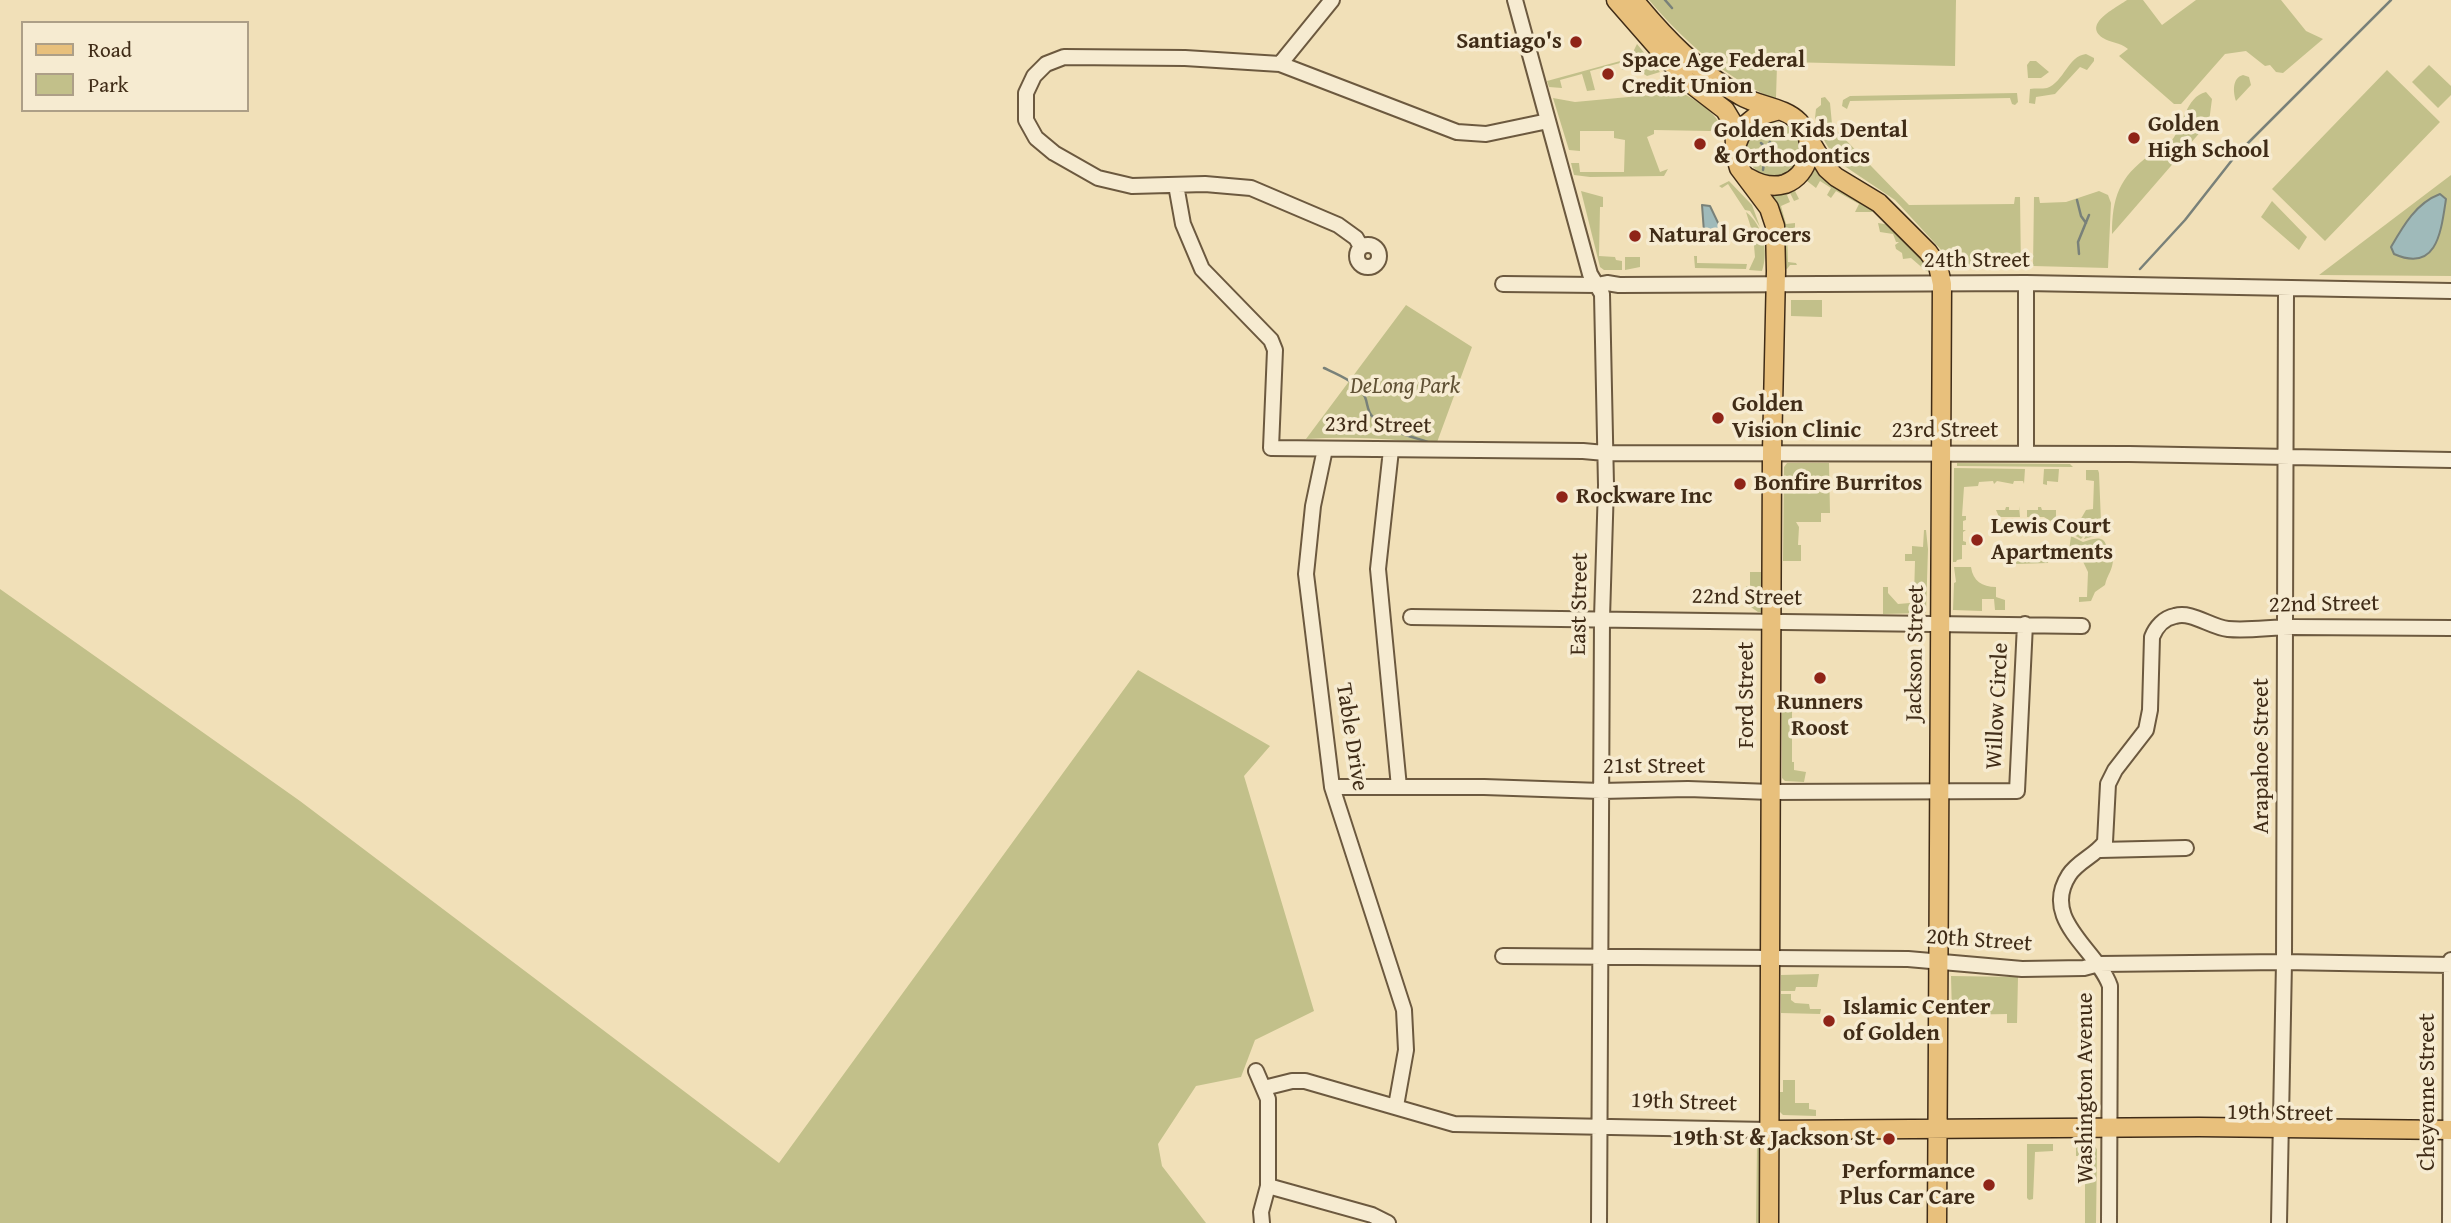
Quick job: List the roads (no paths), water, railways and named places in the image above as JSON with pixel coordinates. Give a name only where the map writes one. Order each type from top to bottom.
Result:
[{"type":"main road","points":[[1615,0],[1686,80],[1725,110],[1734,125],[1736,161],[1746,176],[1766,186],[1779,186],[1789,182],[1805,167],[1810,141],[1799,122],[1741,96],[1697,66],[1663,34],[1634,0]]},
{"type":"main road","points":[[1735,146],[1744,127],[1755,117],[1776,111]]},
{"type":"main road","name":"Jackson Street","points":[[1810,141],[1827,169],[1879,203],[1928,252],[1938,266],[1942,284],[1937,1223]]},
{"type":"main road","name":"Ford Street","points":[[1746,176],[1769,208],[1775,226],[1769,1223]]},
{"type":"main road","name":"19th Street","points":[[1769,1130],[2109,1129],[2131,1137],[2450,1135]]},
{"type":"street","points":[[1280,64],[1332,0]]},
{"type":"street","name":"East Street","points":[[1515,0],[1590,274],[1602,294],[1605,453],[1600,1223]]},
{"type":"street","points":[[1362,247],[1356,238],[1338,225],[1251,188],[1205,184],[1132,186],[1098,178],[1054,153],[1036,138],[1025,114],[1026,93],[1034,76],[1046,64],[1064,57],[1280,64],[1457,132],[1486,134],[1548,121]]},
{"type":"street","name":"23rd Street","points":[[1176,185],[1183,224],[1202,269],[1271,340],[1275,350],[1271,447],[1583,450],[1605,453],[2026,453],[2451,460]]},
{"type":"street","points":[[2026,283],[2026,453]]},
{"type":"street","name":"24th Street","points":[[1503,284],[1776,286],[2026,283],[2451,291]]},
{"type":"street","name":"Arapahoe Street","points":[[2279,1223],[2284,962],[2286,289]]},
{"type":"street","name":"Table Drive","points":[[1325,449],[1313,506],[1307,574],[1332,787],[1404,1010],[1406,1050],[1396,1107]]},
{"type":"street","points":[[1391,450],[1378,569],[1399,787]]},
{"type":"street","name":"22nd Street","points":[[2100,850],[2107,832],[2108,784],[2115,770],[2146,730],[2150,710],[2151,637],[2160,624],[2178,615],[2187,615],[2228,629],[2273,629],[2286,626],[2451,628]]},
{"type":"street","name":"22nd Street","points":[[1412,617],[2082,626]]},
{"type":"street","name":"Willow Circle","points":[[2017,791],[2025,624]]},
{"type":"street","name":"21st Street","points":[[1332,787],[1771,792],[2017,791]]},
{"type":"street","points":[[2100,850],[2186,848]]},
{"type":"street","name":"Washington Avenue","points":[[2100,850],[2082,860],[2069,874],[2061,900],[2067,926],[2099,964],[2110,986],[2109,1223]]},
{"type":"street","name":"20th Street","points":[[1503,956],[1908,959],[2022,969],[2084,968],[2099,964],[2451,964]]},
{"type":"street","name":"Cheyenne Street","points":[[2450,1223],[2451,964]]},
{"type":"street","points":[[1256,1071],[1268,1100],[1268,1186],[1261,1212],[1262,1223]]},
{"type":"street","name":"19th Street","points":[[1264,1088],[1292,1081],[1305,1082],[1454,1124],[1769,1130]]},
{"type":"street","points":[[1268,1186],[1356,1210],[1388,1223]]},
{"type":"water","points":[[2440,194],[2446,199],[2442,224],[2439,236],[2428,254],[2420,258],[2408,258],[2394,254],[2391,247],[2411,216],[2424,203]]},
{"type":"water","points":[[1702,205],[1710,206],[1721,229],[1719,234],[1704,232]]},
{"type":"waterway","points":[[1665,0],[1672,8]]},
{"type":"waterway","points":[[2140,269],[2185,220],[2236,155],[2391,0]]},
{"type":"waterway","points":[[1763,170],[1766,148],[1770,142]]},
{"type":"waterway","points":[[1761,143],[1766,148]]},
{"type":"waterway","points":[[2077,200],[2081,216],[2086,223]]},
{"type":"waterway","points":[[2079,254],[2078,242],[2089,215]]},
{"type":"waterway","points":[[1324,368],[1357,387],[1365,397],[1370,413],[1379,422],[1393,430],[1434,444]]},
{"type":"place","name":"Santiago's","points":[[1576,42]]},
{"type":"place","name":"Space Age Federal Credit Union","points":[[1608,74]]},
{"type":"place","name":"Golden High School","points":[[2134,138]]},
{"type":"place","name":"Golden Kids Dental & Orthodontics","points":[[1700,144]]},
{"type":"place","name":"Natural Grocers","points":[[1635,236]]},
{"type":"place","name":"Golden Vision Clinic","points":[[1718,418]]},
{"type":"place","name":"Bonfire Burritos","points":[[1740,484]]},
{"type":"place","name":"Rockware Inc","points":[[1562,497]]},
{"type":"place","name":"Lewis Court Apartments","points":[[1977,540]]},
{"type":"place","name":"Runners Roost","points":[[1820,678]]},
{"type":"place","name":"Islamic Center of Golden","points":[[1829,1021]]},
{"type":"place","name":"19th St & Jackson St","points":[[1889,1139]]},
{"type":"place","name":"Performance Plus Car Care","points":[[1989,1185]]},
{"type":"park label","name":"DeLong Park","points":[[1405,387]]}]
